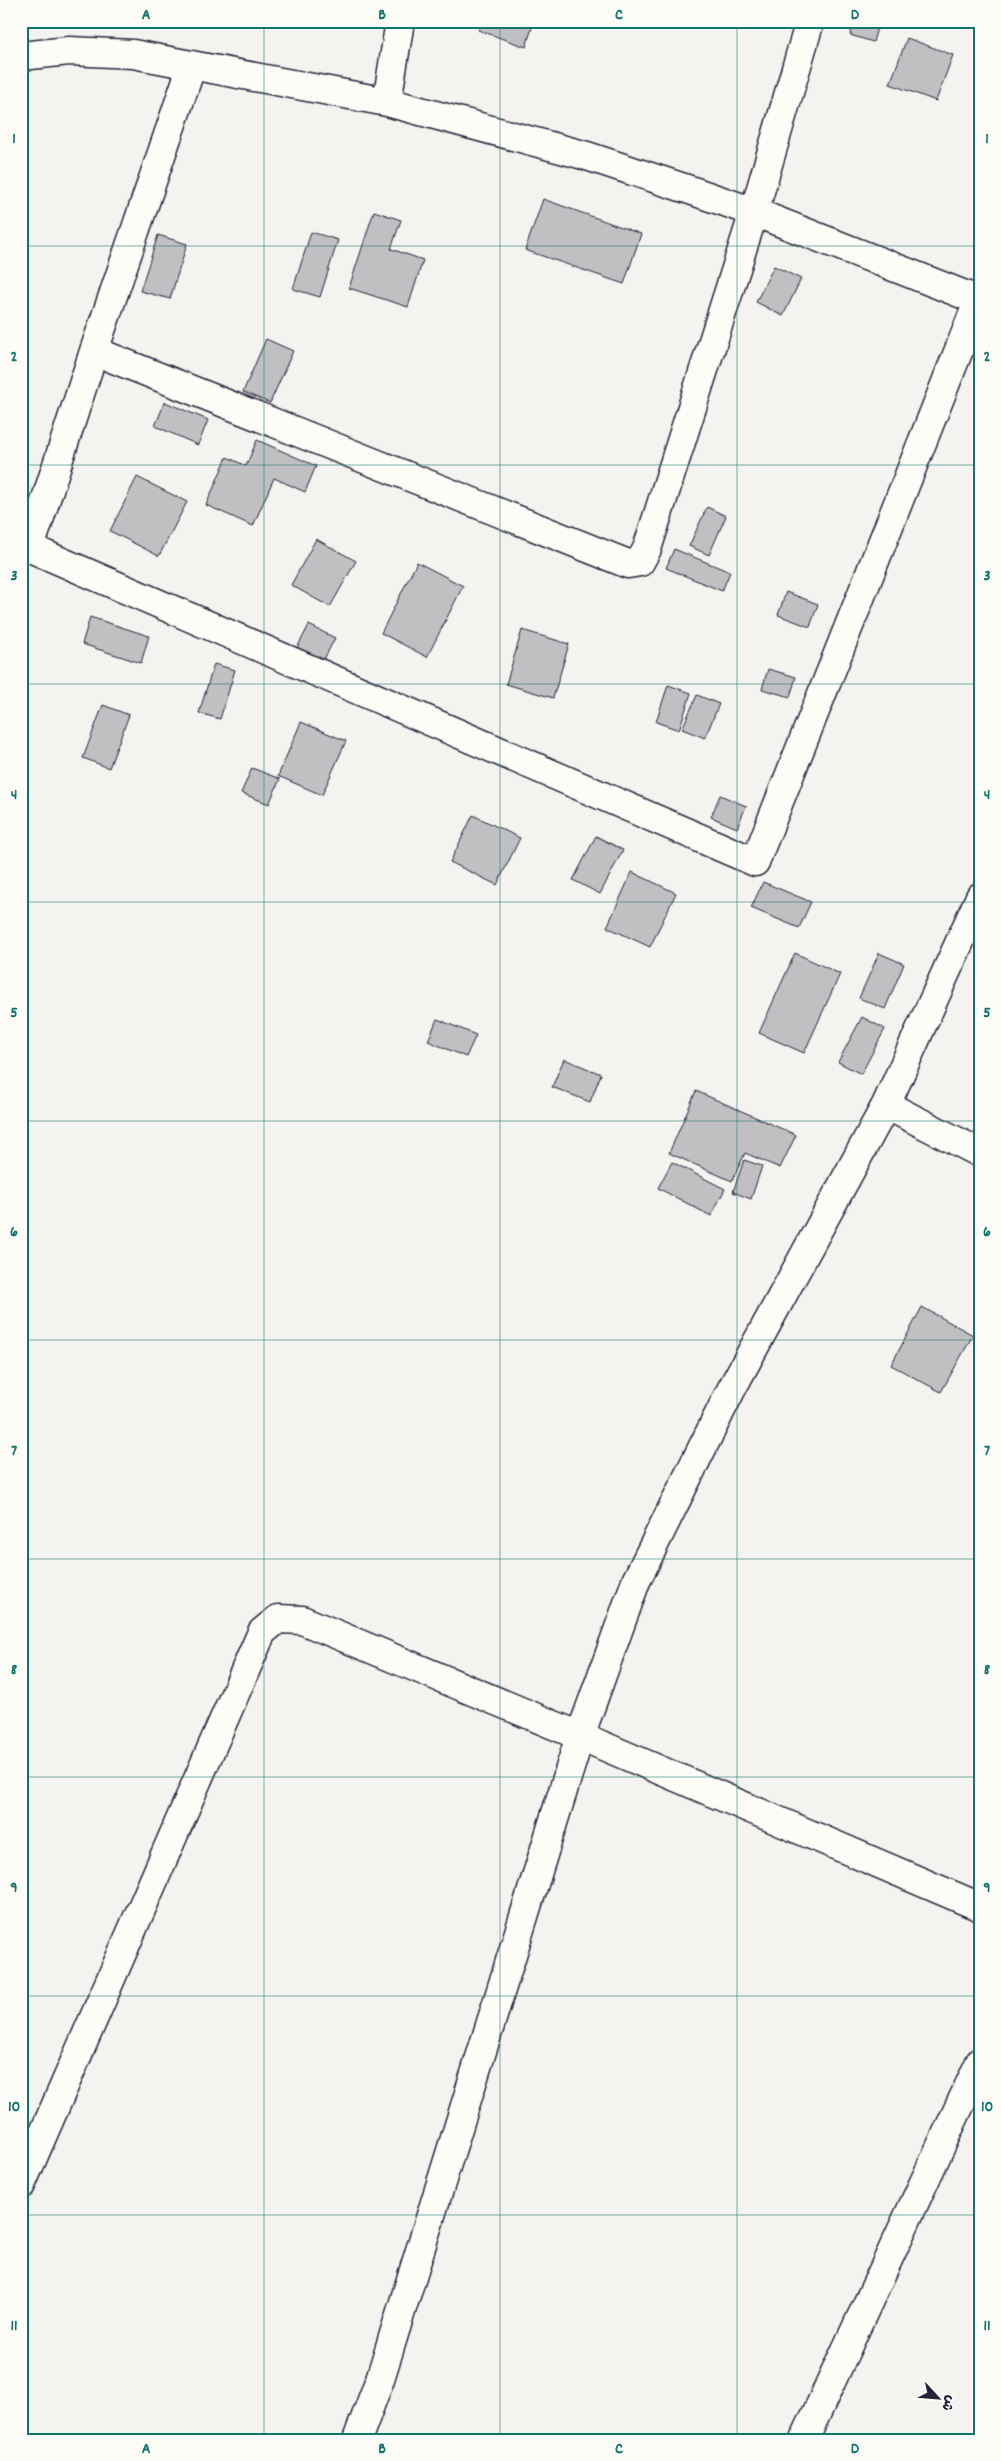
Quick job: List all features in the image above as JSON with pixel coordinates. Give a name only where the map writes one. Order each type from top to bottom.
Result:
[{"type":"street","points":[[387,102],[400,21]]},
{"type":"street","points":[[94,351],[628,564],[640,562],[647,549],[754,212],[810,21]]},
{"type":"street","points":[[21,56],[69,51],[132,54],[192,65],[387,102],[587,156],[754,212],[979,299],[755,862],[30,548],[94,351],[192,65]]},
{"type":"street","points":[[358,2440],[400,2314],[580,1736],[636,1581],[731,1390],[886,1105],[980,897]]},
{"type":"street","points":[[886,1105],[980,1153]]},
{"type":"street","points":[[21,2184],[262,1632],[278,1619],[302,1620],[580,1736],[980,1907]]},
{"type":"street","points":[[804,2440],[980,2062]]},
{"type":"building","points":[[481,21],[534,21],[526,47],[478,30]]},
{"type":"building","points":[[854,21],[879,21],[873,42],[850,35]]},
{"type":"building","points":[[907,38],[953,55],[936,101],[890,84]]},
{"type":"building","points":[[543,199],[641,234],[624,284],[525,250]]},
{"type":"building","points":[[374,211],[401,220],[391,249],[423,260],[408,307],[349,288]]},
{"type":"building","points":[[311,232],[338,240],[320,297],[293,289]]},
{"type":"building","points":[[158,235],[187,244],[170,299],[140,291]]},
{"type":"building","points":[[774,266],[801,279],[783,316],[756,302]]},
{"type":"building","points":[[266,339],[293,351],[270,403],[243,392]]},
{"type":"building","points":[[165,402],[208,420],[198,445],[155,426]]},
{"type":"building","points":[[257,440],[316,466],[305,492],[274,478],[253,526],[206,505],[227,457],[246,466]]},
{"type":"building","points":[[137,477],[187,502],[159,556],[110,531]]},
{"type":"building","points":[[707,507],[726,516],[709,555],[689,546]]},
{"type":"building","points":[[316,539],[356,561],[330,607],[291,585]]},
{"type":"building","points":[[674,549],[730,572],[722,591],[666,568]]},
{"type":"building","points":[[417,562],[463,586],[427,657],[381,633]]},
{"type":"building","points":[[786,592],[818,604],[810,627],[778,615]]},
{"type":"building","points":[[21,593],[27,595],[21,610]]},
{"type":"building","points":[[90,617],[149,636],[141,663],[82,644]]},
{"type":"building","points":[[309,625],[335,638],[321,665],[295,652]]},
{"type":"building","points":[[522,630],[569,644],[553,698],[506,684]]},
{"type":"building","points":[[214,664],[235,670],[220,719],[199,713]]},
{"type":"building","points":[[768,669],[796,677],[790,697],[762,689]]},
{"type":"building","points":[[668,685],[691,693],[679,730],[656,722]]},
{"type":"building","points":[[697,695],[719,704],[705,738],[682,729]]},
{"type":"building","points":[[103,705],[129,715],[109,768],[83,758]]},
{"type":"building","points":[[301,722],[346,741],[322,795],[278,776]]},
{"type":"building","points":[[252,768],[280,779],[269,804],[241,793]]},
{"type":"building","points":[[720,795],[746,806],[737,828],[711,817]]},
{"type":"building","points":[[473,815],[520,838],[497,885],[450,862]]},
{"type":"building","points":[[596,836],[623,850],[600,894],[573,880]]},
{"type":"building","points":[[632,872],[676,893],[650,947],[607,927]]},
{"type":"building","points":[[763,882],[811,902],[799,928],[751,908]]},
{"type":"building","points":[[795,953],[840,974],[804,1053],[759,1033]]},
{"type":"building","points":[[879,953],[904,964],[885,1009],[859,998]]},
{"type":"building","points":[[862,1017],[885,1029],[861,1074],[838,1062]]},
{"type":"building","points":[[437,1019],[476,1035],[466,1057],[428,1041]]},
{"type":"building","points":[[564,1059],[601,1074],[590,1102],[552,1087]]},
{"type":"building","points":[[696,1091],[796,1135],[780,1168],[745,1153],[732,1181],[669,1153]]},
{"type":"building","points":[[744,1160],[762,1166],[751,1199],[733,1192]]},
{"type":"building","points":[[672,1162],[725,1189],[711,1216],[658,1188]]},
{"type":"building","points":[[922,1307],[973,1335],[941,1392],[891,1365]]}]
